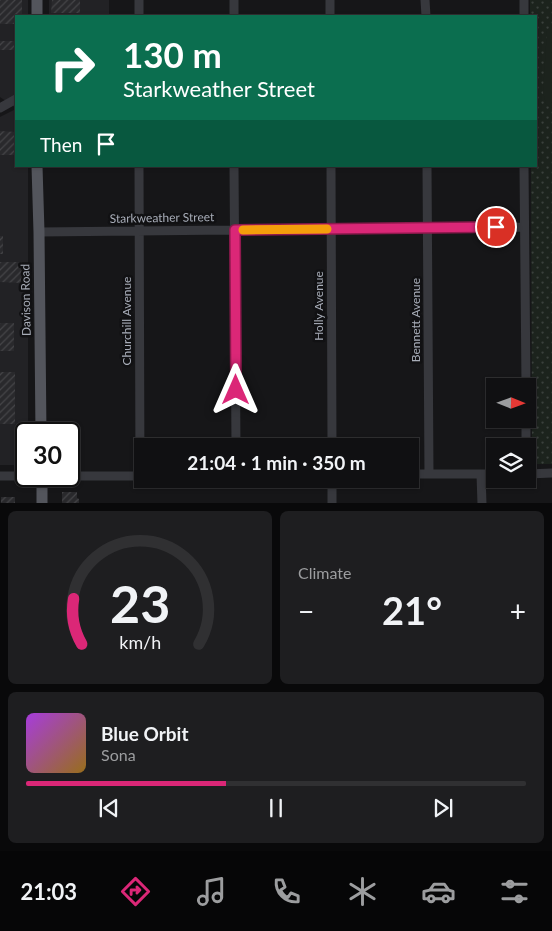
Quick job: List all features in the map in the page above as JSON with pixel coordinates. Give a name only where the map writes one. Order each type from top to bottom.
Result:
[{"type":"main road","points":[[37,0],[37,15]]},
{"type":"main road","name":"Davison Road","points":[[37,167],[41,422]]},
{"type":"main road","points":[[42,487],[42,503]]},
{"type":"street","points":[[138,0],[138,15]]},
{"type":"street","points":[[234,0],[234,15]]},
{"type":"street","points":[[330,0],[330,15]]},
{"type":"street","points":[[425,0],[426,15]]},
{"type":"street","points":[[524,0],[524,15]]},
{"type":"street","points":[[0,108],[15,100]]},
{"type":"street","name":"Churchill Avenue","points":[[139,167],[141,438]]},
{"type":"street","points":[[234,167],[236,438]]},
{"type":"street","name":"Holly Avenue","points":[[331,167],[332,438]]},
{"type":"street","name":"Bennett Avenue","points":[[427,167],[429,474]]},
{"type":"street","points":[[524,167],[526,378]]},
{"type":"street","name":"Starkweather Street","points":[[39,232],[524,227]]},
{"type":"street","points":[[536,474],[552,473]]},
{"type":"street","points":[[419,474],[486,474]]},
{"type":"street","points":[[481,474],[482,503]]},
{"type":"street","points":[[0,476],[15,476]]},
{"type":"street","points":[[80,476],[134,476]]},
{"type":"street","points":[[332,488],[332,503]]},
{"type":"shaded area","points":[[0,0],[28,0],[28,15],[15,15],[15,107],[0,97]]},
{"type":"shaded area","points":[[49,0],[109,0],[109,15],[49,15]]},
{"type":"shaded area","points":[[530,0],[552,0],[552,464],[536,464],[536,438],[532,438],[532,428],[536,428],[536,378],[532,378],[531,167],[537,167],[537,15],[530,15]]},
{"type":"shaded area","points":[[547,31],[552,31],[552,108],[546,104],[543,92]]},
{"type":"shaded area","points":[[15,110],[15,167],[28,167],[28,422],[15,422],[15,465],[0,465],[0,117]]},
{"type":"building","points":[[0,0],[22,0],[22,15],[15,15],[15,24],[0,24]]},
{"type":"building","points":[[52,0],[80,0],[80,13],[51,13]]},
{"type":"building","points":[[0,41],[15,41],[15,50],[0,50]]},
{"type":"building","points":[[0,131],[15,132],[15,155],[0,155]]},
{"type":"building","points":[[0,236],[3,236],[3,254],[0,254]]},
{"type":"building","points":[[0,262],[22,262],[22,283],[0,282]]},
{"type":"building","points":[[0,323],[14,323],[14,351],[0,351]]},
{"type":"building","points":[[0,372],[15,372],[15,424],[0,424]]},
{"type":"building","points":[[62,492],[77,492],[79,503],[62,503]]},
{"type":"building","points":[[1,497],[15,497],[15,503],[1,503]]},
{"type":"slow traffic","points":[[243,230],[327,229]]},
{"type":"route","points":[[236,390],[235,230],[496,227]]}]
